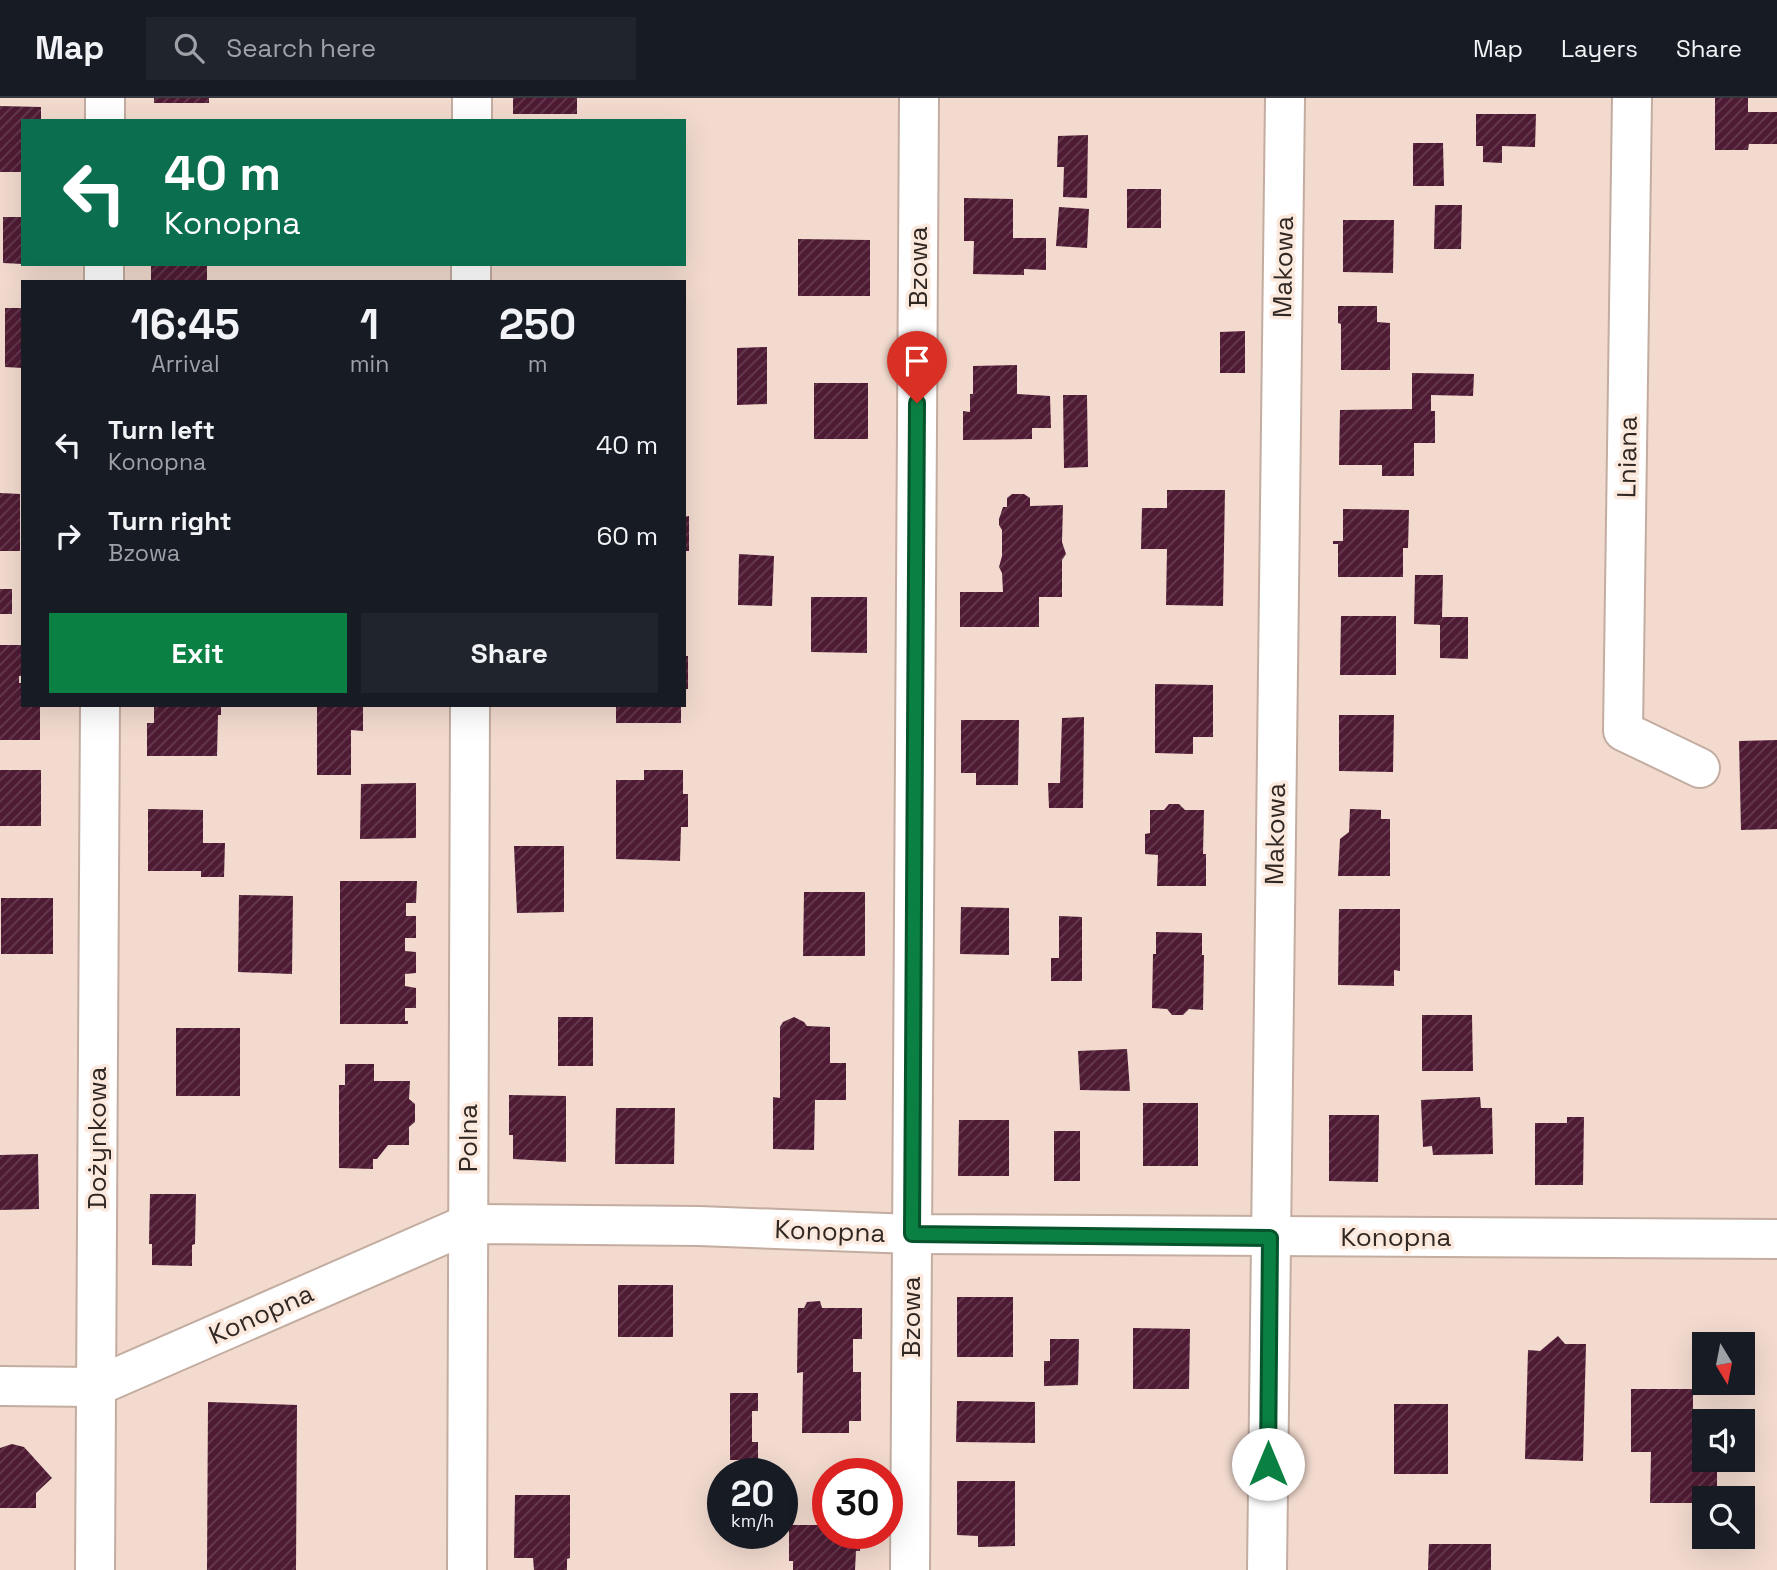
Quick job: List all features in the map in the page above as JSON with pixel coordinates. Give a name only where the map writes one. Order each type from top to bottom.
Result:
[{"type":"street","points":[[105,98],[105,119]]},
{"type":"street","points":[[471,119],[472,98]]},
{"type":"street","name":"Bzowa","points":[[910,1570],[919,98]]},
{"type":"street","name":"Makowa","points":[[1267,1570],[1285,98]]},
{"type":"street","name":"Lniana","points":[[1632,98],[1623,731],[1699,768]]},
{"type":"street","name":"Dożynkowa","points":[[94,1570],[100,707]]},
{"type":"street","name":"Polna","points":[[467,1570],[470,707]]},
{"type":"street","name":"Konopna","points":[[0,1386],[95,1387],[468,1224],[699,1226],[912,1234],[1777,1240]]},
{"type":"building","points":[[154,98],[209,98],[209,103],[154,103]]},
{"type":"building","points":[[513,98],[577,98],[577,114],[513,114]]},
{"type":"building","points":[[1715,98],[1748,98],[1748,112],[1777,112],[1777,144],[1749,144],[1748,150],[1715,150]]},
{"type":"building","points":[[0,106],[41,107],[41,119],[21,119],[21,172],[0,172]]},
{"type":"building","points":[[1476,114],[1536,114],[1535,147],[1502,146],[1502,163],[1483,162],[1483,146],[1476,146]]},
{"type":"building","points":[[1088,135],[1087,198],[1063,197],[1064,167],[1057,167],[1058,136]]},
{"type":"building","points":[[1413,143],[1443,143],[1444,186],[1413,186]]},
{"type":"building","points":[[1127,189],[1161,189],[1161,228],[1127,228]]},
{"type":"building","points":[[964,198],[1013,199],[1013,238],[1046,238],[1046,270],[1024,269],[1024,275],[973,274],[974,241],[964,241]]},
{"type":"building","points":[[1435,205],[1462,205],[1461,249],[1434,249]]},
{"type":"building","points":[[1059,207],[1089,209],[1087,248],[1056,246]]},
{"type":"building","points":[[3,217],[21,217],[21,264],[3,263]]},
{"type":"building","points":[[1343,220],[1394,220],[1393,273],[1343,272]]},
{"type":"building","points":[[798,239],[870,240],[870,296],[798,296]]},
{"type":"building","points":[[151,266],[207,266],[207,280],[151,280]]},
{"type":"building","points":[[1338,306],[1377,306],[1377,322],[1390,323],[1390,370],[1341,370],[1341,324],[1338,323]]},
{"type":"building","points":[[5,308],[21,308],[21,368],[5,367]]},
{"type":"building","points":[[1245,331],[1245,373],[1220,373],[1220,332]]},
{"type":"building","points":[[767,347],[767,404],[737,405],[737,348]]},
{"type":"building","points":[[1017,365],[1017,394],[1050,396],[1051,428],[1032,428],[1032,439],[963,440],[963,411],[970,412],[973,366]]},
{"type":"building","points":[[1412,373],[1474,374],[1473,396],[1431,395],[1431,411],[1435,411],[1435,443],[1414,443],[1414,476],[1382,476],[1382,465],[1339,465],[1340,410],[1412,409]]},
{"type":"building","points":[[814,383],[868,383],[868,439],[814,439]]},
{"type":"building","points":[[1063,395],[1087,395],[1088,467],[1064,468]]},
{"type":"building","points":[[1167,490],[1225,490],[1223,606],[1166,605],[1167,549],[1141,549],[1142,508],[1167,508]]},
{"type":"building","points":[[0,493],[20,494],[20,551],[0,551]]},
{"type":"building","points":[[1012,494],[1024,494],[1030,498],[1030,506],[1063,505],[1062,542],[1066,554],[1062,560],[1062,597],[1039,597],[1039,627],[960,627],[960,592],[1003,592],[999,567],[1002,556],[1002,530],[999,519],[1003,507],[1007,507],[1007,498]]},
{"type":"building","points":[[1343,509],[1409,510],[1408,548],[1403,548],[1403,577],[1338,577],[1338,544],[1333,544],[1333,541],[1343,541]]},
{"type":"building","points":[[689,516],[689,551],[686,551],[686,517]]},
{"type":"building","points":[[739,554],[774,556],[772,606],[738,605]]},
{"type":"building","points":[[1415,575],[1443,575],[1442,617],[1468,617],[1468,659],[1440,658],[1440,625],[1414,624]]},
{"type":"building","points":[[0,589],[12,589],[12,614],[0,614]]},
{"type":"building","points":[[811,597],[867,597],[867,653],[811,652]]},
{"type":"building","points":[[1341,616],[1396,616],[1396,675],[1340,675]]},
{"type":"building","points":[[0,645],[21,645],[21,707],[40,707],[40,740],[0,740]]},
{"type":"building","points":[[686,656],[688,656],[686,689]]},
{"type":"building","points":[[1155,684],[1213,685],[1213,737],[1193,737],[1193,754],[1155,753]]},
{"type":"building","points":[[154,707],[221,707],[221,715],[218,715],[217,756],[147,756],[147,723],[154,723]]},
{"type":"building","points":[[317,707],[363,707],[363,731],[351,730],[351,775],[317,775]]},
{"type":"building","points":[[616,707],[681,707],[681,723],[616,723]]},
{"type":"building","points":[[1339,715],[1394,715],[1393,772],[1339,771]]},
{"type":"building","points":[[1084,717],[1083,808],[1049,808],[1048,783],[1060,783],[1062,718]]},
{"type":"building","points":[[961,720],[1019,720],[1018,785],[976,785],[976,773],[961,773]]},
{"type":"building","points":[[1777,740],[1777,829],[1741,830],[1739,741]]},
{"type":"building","points":[[0,770],[41,770],[41,826],[0,826]]},
{"type":"building","points":[[644,770],[683,770],[683,794],[688,794],[688,827],[681,827],[680,861],[616,859],[616,780],[644,780]]},
{"type":"building","points":[[416,783],[416,838],[360,839],[361,784]]},
{"type":"building","points":[[1169,804],[1179,804],[1185,810],[1204,810],[1203,854],[1206,854],[1206,886],[1157,886],[1158,855],[1145,854],[1145,834],[1150,833],[1150,810],[1164,810]]},
{"type":"building","points":[[148,809],[203,810],[203,843],[225,843],[224,877],[201,877],[201,871],[148,871]]},
{"type":"building","points":[[1350,809],[1381,810],[1381,819],[1390,819],[1390,876],[1338,876],[1340,839],[1349,832]]},
{"type":"building","points":[[514,846],[564,846],[564,912],[517,913]]},
{"type":"building","points":[[340,881],[417,881],[416,903],[406,903],[406,916],[416,916],[416,938],[405,938],[405,951],[416,952],[416,973],[405,974],[405,986],[416,988],[416,1008],[405,1008],[405,1021],[408,1021],[408,1024],[340,1024]]},
{"type":"building","points":[[804,892],[865,892],[865,956],[803,956]]},
{"type":"building","points":[[239,895],[293,896],[292,974],[238,972]]},
{"type":"building","points":[[1,898],[53,898],[53,954],[1,954]]},
{"type":"building","points":[[961,907],[1009,908],[1009,955],[960,954]]},
{"type":"building","points":[[1339,909],[1400,909],[1400,971],[1394,970],[1394,986],[1338,985]]},
{"type":"building","points":[[1059,916],[1082,917],[1082,981],[1051,981],[1051,958],[1059,958]]},
{"type":"building","points":[[1156,932],[1202,933],[1203,1010],[1189,1009],[1183,1015],[1172,1015],[1167,1009],[1152,1008]]},
{"type":"building","points":[[1422,1015],[1472,1015],[1473,1071],[1422,1071]]},
{"type":"building","points":[[558,1017],[593,1017],[593,1066],[558,1066]]},
{"type":"building","points":[[794,1017],[807,1026],[830,1027],[830,1063],[846,1063],[846,1100],[815,1100],[814,1150],[773,1149],[773,1097],[780,1098],[780,1027],[783,1022]]},
{"type":"building","points":[[176,1028],[240,1028],[240,1096],[176,1096]]},
{"type":"building","points":[[1127,1049],[1130,1091],[1080,1090],[1078,1051]]},
{"type":"building","points":[[345,1064],[374,1064],[374,1081],[410,1081],[409,1099],[415,1104],[415,1122],[409,1127],[409,1145],[388,1145],[377,1159],[373,1159],[373,1169],[339,1168],[339,1085],[345,1085]]},
{"type":"building","points":[[509,1095],[566,1096],[566,1162],[513,1159],[513,1135],[509,1135]]},
{"type":"building","points":[[1480,1097],[1481,1108],[1492,1108],[1493,1154],[1433,1155],[1432,1146],[1423,1147],[1421,1100]]},
{"type":"building","points":[[1143,1103],[1198,1103],[1198,1166],[1143,1166]]},
{"type":"building","points":[[616,1108],[675,1108],[674,1164],[615,1164]]},
{"type":"building","points":[[1329,1115],[1379,1115],[1378,1182],[1329,1181]]},
{"type":"building","points":[[1567,1117],[1584,1117],[1583,1185],[1535,1185],[1535,1123],[1567,1123]]},
{"type":"building","points":[[959,1120],[1009,1120],[1009,1176],[958,1176]]},
{"type":"building","points":[[1054,1131],[1080,1131],[1080,1181],[1054,1181]]},
{"type":"building","points":[[38,1154],[39,1209],[0,1210],[0,1155]]},
{"type":"building","points":[[150,1194],[196,1194],[192,1266],[152,1265],[152,1244],[149,1244]]},
{"type":"building","points":[[618,1285],[673,1285],[673,1337],[618,1337]]},
{"type":"building","points":[[957,1297],[1013,1297],[1013,1357],[957,1357]]},
{"type":"building","points":[[820,1301],[822,1308],[862,1308],[862,1339],[853,1339],[853,1372],[861,1372],[861,1421],[849,1421],[849,1433],[802,1433],[803,1372],[797,1373],[798,1308],[804,1308],[807,1302]]},
{"type":"building","points":[[1133,1328],[1190,1329],[1189,1389],[1133,1389]]},
{"type":"building","points":[[1558,1336],[1565,1344],[1586,1344],[1583,1461],[1525,1459],[1528,1350],[1540,1351]]},
{"type":"building","points":[[1050,1339],[1079,1339],[1078,1385],[1044,1386],[1044,1361],[1050,1361]]},
{"type":"building","points":[[1631,1389],[1692,1389],[1692,1472],[1717,1472],[1717,1486],[1692,1486],[1692,1503],[1650,1503],[1651,1452],[1631,1452]]},
{"type":"building","points":[[730,1393],[758,1393],[758,1411],[752,1411],[752,1442],[758,1442],[758,1458],[730,1458]]},
{"type":"building","points":[[957,1401],[1035,1402],[1035,1443],[956,1442]]},
{"type":"building","points":[[208,1402],[297,1405],[296,1570],[207,1570]]},
{"type":"building","points":[[1394,1404],[1448,1404],[1448,1474],[1394,1474]]},
{"type":"building","points":[[12,1444],[24,1447],[52,1478],[36,1493],[36,1508],[0,1508],[0,1448]]},
{"type":"building","points":[[957,1481],[1015,1481],[1015,1546],[978,1547],[978,1536],[957,1535]]},
{"type":"building","points":[[515,1495],[570,1495],[570,1558],[567,1559],[567,1570],[534,1570],[533,1558],[514,1558]]},
{"type":"building","points":[[798,1525],[812,1525],[812,1549],[860,1549],[856,1551],[855,1570],[793,1570],[793,1561],[789,1561],[789,1549],[798,1549]]},
{"type":"building","points":[[1429,1544],[1491,1544],[1491,1570],[1428,1570]]},
{"type":"route","points":[[917,403],[912,1234],[1270,1238],[1268,1464]]}]
